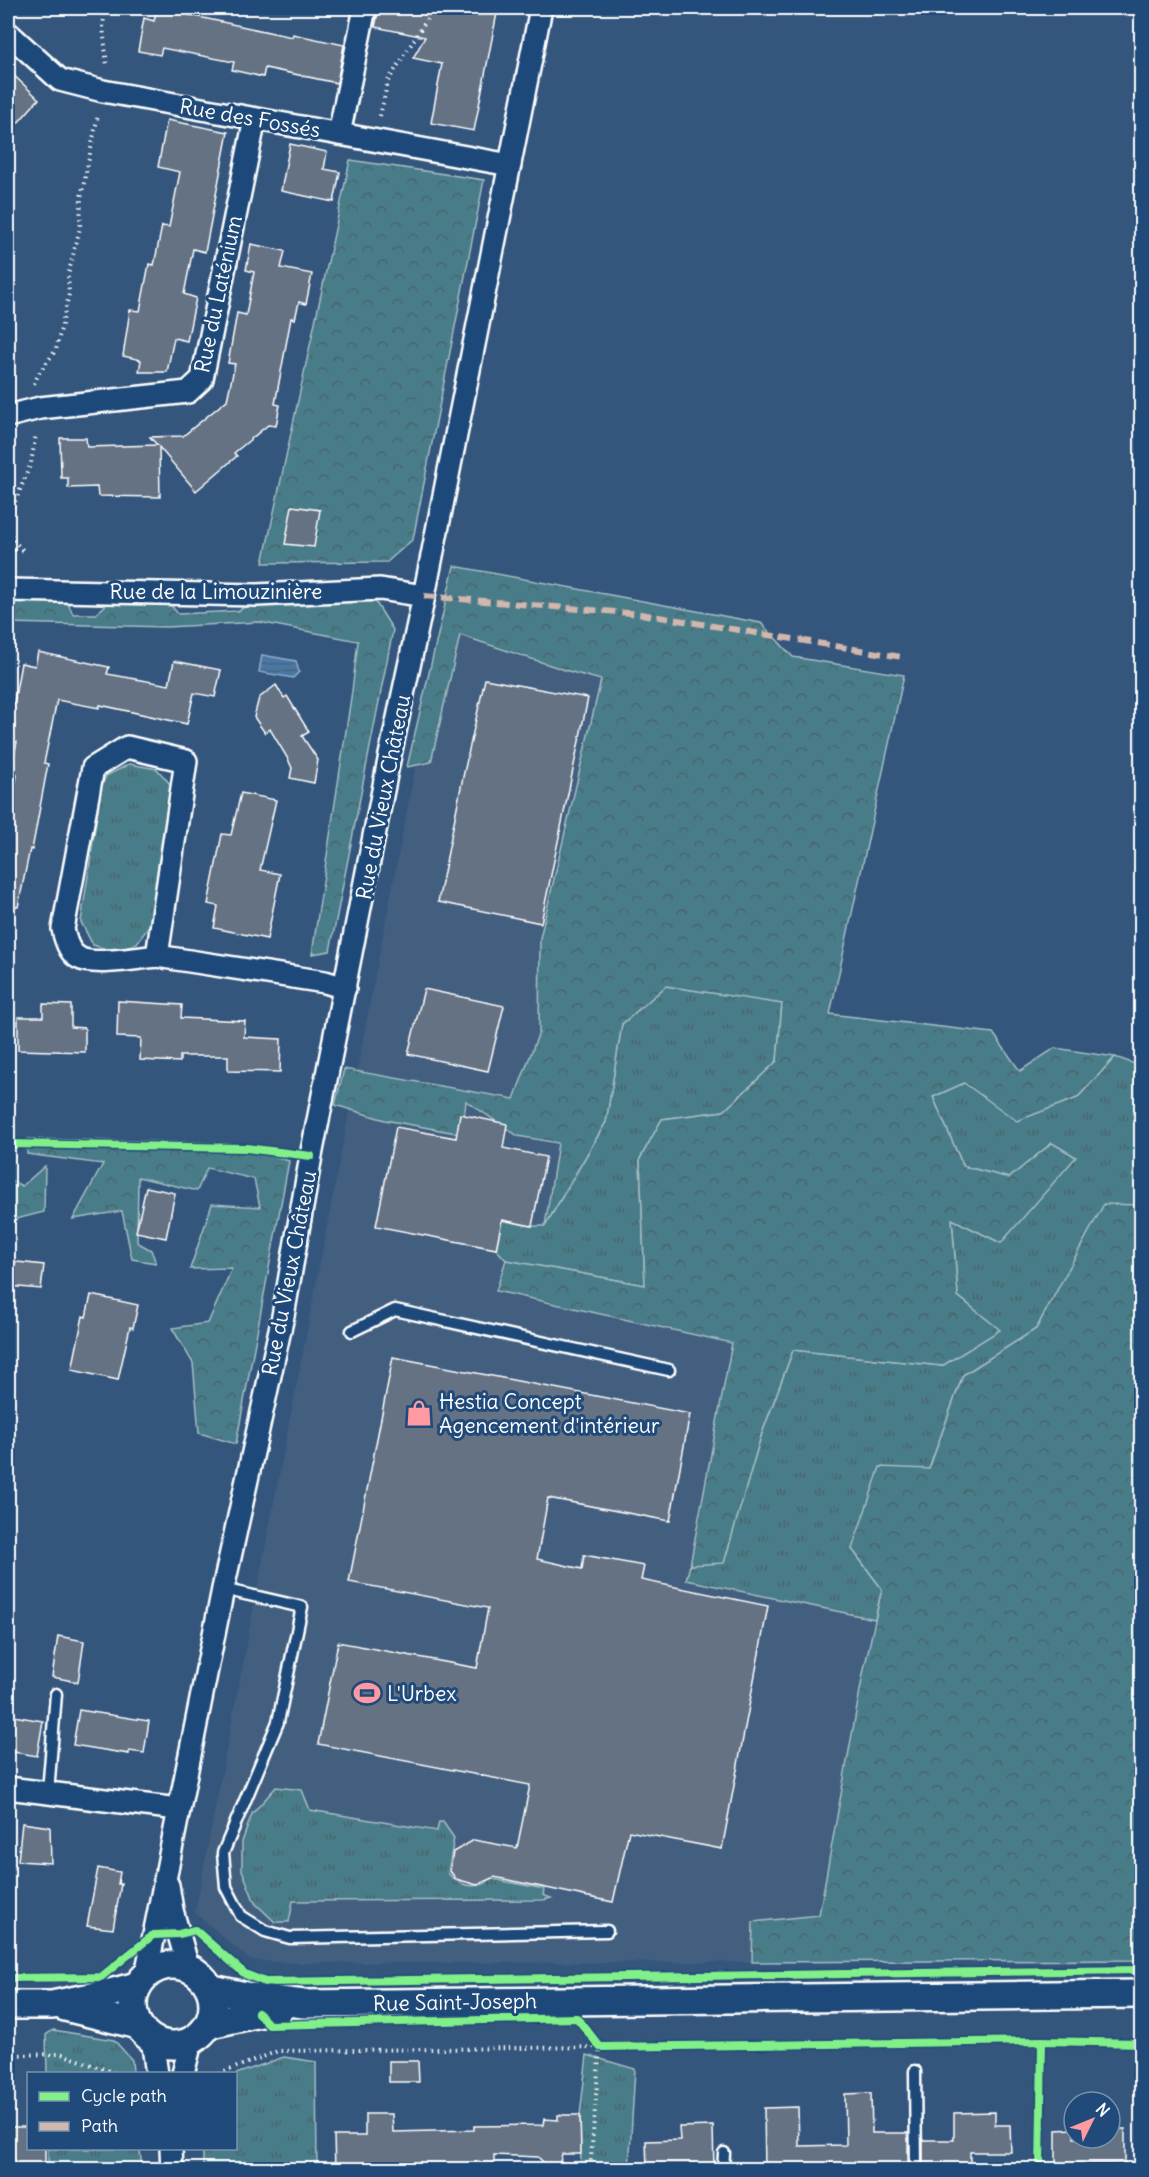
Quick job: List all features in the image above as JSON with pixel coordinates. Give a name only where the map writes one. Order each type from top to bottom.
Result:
[{"type":"street","points":[[339,134],[365,8]]},
{"type":"street","name":"Rue du Vieux Château","points":[[141,1980],[283,1316],[311,1156],[389,760],[424,596],[541,8]]},
{"type":"street","name":"Rue des Fossés","points":[[8,33],[60,80],[103,91],[510,165]]},
{"type":"street","name":"Rue du Laténium","points":[[8,416],[34,409],[188,392],[202,379],[255,119]]},
{"type":"street","name":"Rue de la Limouzinière","points":[[8,590],[257,595],[380,589],[424,596]]},
{"type":"street","points":[[157,956],[186,761],[127,747],[93,768],[63,929],[67,945],[79,958],[105,961],[157,956],[325,982],[345,988]]},
{"type":"street","points":[[8,1788],[178,1809]]},
{"type":"street","points":[[165,1870],[172,1910],[189,1966]]},
{"type":"street","points":[[8,2005],[52,2005],[106,1994],[141,1980],[162,1965],[189,1966],[201,1974],[212,1989],[214,2003],[183,2072]]},
{"type":"street","points":[[141,1980],[133,2000],[134,2015],[145,2032],[157,2072]]},
{"type":"street","name":"Rue Saint-Joseph","points":[[212,1989],[255,1998],[303,2004],[1142,1994]]},
{"type":"street","name":"Rue Saint-Joseph","points":[[201,2033],[303,2004]]},
{"type":"street","points":[[52,2005],[145,2032],[169,2045],[201,2033]]},
{"type":"street","points":[[171,2150],[172,2169]]},
{"type":"lane","points":[[352,1331],[395,1310],[669,1370]]},
{"type":"lane","points":[[223,1589],[302,1607],[278,1722],[223,1853],[226,1887],[242,1916],[265,1931],[290,1938],[607,1931]]},
{"type":"lane","points":[[48,1792],[56,1694]]},
{"type":"lane","points":[[915,2071],[916,2169]]},
{"type":"lane","points":[[723,2169],[724,2153]]},
{"type":"path","points":[[8,550],[24,551],[13,540],[8,526],[11,512],[31,463],[36,436],[34,386],[39,373],[56,350],[69,294],[68,275],[80,228],[81,197],[107,69],[103,26],[105,8]]},
{"type":"path","points":[[344,110],[381,116],[388,81],[434,8]]},
{"type":"path","points":[[590,2169],[600,2047],[594,2040]]},
{"type":"path","points":[[222,2072],[278,2051],[612,2047]]},
{"type":"path","points":[[8,2055],[62,2054],[114,2072]]},
{"type":"shaded area","points":[[444,618],[883,697],[730,1486],[890,1525],[815,1962],[296,1963],[250,1960],[195,1913]]},
{"type":"shaded area","points":[[262,655],[296,661],[299,672],[293,678],[259,672]]},
{"type":"green space","points":[[350,160],[484,180],[413,539],[387,562],[263,563]]},
{"type":"green space","points":[[454,566],[761,623],[793,657],[904,675],[830,1014],[993,1033],[1020,1071],[1055,1048],[1115,1057],[1077,1098],[1017,1121],[964,1083],[933,1097],[963,1166],[1009,1178],[1052,1143],[1076,1157],[1001,1243],[952,1219],[958,1296],[1000,1330],[942,1366],[793,1350],[761,1436],[724,1563],[690,1565],[732,1343],[496,1291],[506,1260],[645,1285],[640,1159],[662,1119],[724,1111],[777,1061],[782,1004],[666,986],[622,1024],[606,1122],[545,1226],[558,1143],[518,1136],[466,1101],[462,1134],[385,1120],[335,1105],[344,1069],[514,1099],[539,1032],[540,938],[601,680],[460,635],[431,762],[407,767]]},
{"type":"green space","points":[[8,596],[66,599],[73,614],[96,614],[109,602],[170,604],[178,614],[238,611],[248,605],[375,601],[393,630],[330,951],[312,954],[358,641],[259,622],[167,627],[8,623]]},
{"type":"green space","points":[[129,764],[157,769],[171,785],[150,925],[137,943],[117,952],[93,945],[81,922],[101,788],[106,776]]},
{"type":"green space","points":[[666,986],[782,1003],[777,1061],[724,1111],[662,1119],[640,1159],[645,1285],[506,1260],[496,1249],[502,1220],[545,1226],[606,1122],[622,1024]]},
{"type":"green space","points":[[1115,1057],[1141,1066],[1141,1205],[1104,1205],[1036,1329],[963,1375],[929,1469],[852,1549],[882,1589],[875,1619],[686,1580],[690,1565],[724,1562],[761,1436],[793,1350],[942,1366],[999,1330],[958,1296],[952,1219],[1001,1243],[1052,1143],[1009,1178],[963,1166],[933,1097],[964,1083],[1077,1098]]},
{"type":"green space","points":[[28,1139],[230,1143],[289,1161],[236,1444],[199,1433],[193,1363],[172,1328],[208,1323],[232,1268],[190,1269],[212,1204],[260,1207],[254,1179],[207,1168],[197,1191],[138,1177],[137,1242],[151,1250],[156,1263],[132,1259],[122,1211],[73,1219],[103,1164],[27,1154]]},
{"type":"green space","points":[[45,1166],[44,1212],[8,1221],[8,1179],[22,1186]]},
{"type":"green space","points":[[1104,1204],[1141,1205],[1141,1960],[752,1962],[753,1922],[819,1915],[863,1674],[882,1589],[852,1549],[880,1467],[929,1469],[963,1375],[1036,1329]]},
{"type":"green space","points":[[276,1787],[302,1790],[310,1810],[437,1831],[439,1822],[443,1822],[454,1838],[448,1873],[456,1880],[466,1885],[476,1886],[486,1883],[488,1878],[544,1889],[543,1895],[551,1898],[543,1900],[293,1901],[289,1922],[275,1922],[255,1903],[242,1870],[242,1842],[252,1814]]},
{"type":"green space","points":[[53,2030],[114,2040],[132,2060],[133,2072],[47,2072],[46,2035]]},
{"type":"green space","points":[[587,2055],[635,2069],[629,2169],[581,2169],[580,2115]]},
{"type":"green space","points":[[284,2057],[316,2062],[317,2169],[203,2169],[203,2150],[237,2150],[237,2074]]},
{"type":"green space","points":[[48,2150],[140,2150],[142,2169],[48,2169]]},
{"type":"building","points":[[157,8],[191,8],[189,15],[292,37],[293,34],[344,45],[337,83],[265,68],[263,77],[232,70],[234,62],[162,48],[160,55],[138,51],[144,18],[154,21]]},
{"type":"building","points":[[379,8],[498,8],[474,131],[431,123],[442,64],[413,58],[425,37],[375,27]]},
{"type":"building","points":[[8,70],[39,99],[8,134]]},
{"type":"building","points":[[167,120],[228,132],[205,252],[193,249],[184,294],[196,298],[187,341],[174,338],[167,372],[139,372],[141,360],[123,356],[130,310],[140,311],[149,264],[154,265],[162,226],[169,227],[180,172],[158,167]]},
{"type":"building","points":[[290,144],[327,152],[324,169],[340,172],[334,202],[281,191]]},
{"type":"building","points":[[251,244],[285,251],[281,268],[312,274],[306,304],[299,302],[295,319],[291,318],[275,404],[280,405],[276,426],[268,425],[234,453],[237,456],[196,491],[159,447],[160,497],[98,496],[97,487],[68,488],[68,478],[61,478],[60,438],[86,438],[87,447],[157,445],[150,437],[183,436],[227,400],[235,364],[228,363],[237,313],[246,315],[254,272],[246,270]]},
{"type":"building","points":[[292,506],[320,510],[314,547],[285,544]]},
{"type":"building","points":[[38,652],[109,667],[107,674],[169,685],[174,661],[221,670],[215,697],[194,693],[187,724],[100,705],[99,708],[57,700],[44,763],[48,764],[32,850],[30,849],[18,907],[8,906],[8,816],[10,816],[17,775],[10,774],[17,742],[8,739],[8,736],[21,663],[35,666]]},
{"type":"building","points":[[485,679],[588,698],[541,923],[438,902]]},
{"type":"building","points":[[276,685],[284,698],[287,696],[309,732],[302,736],[318,760],[314,783],[290,778],[292,768],[288,759],[270,729],[265,733],[254,717],[259,698]]},
{"type":"building","points":[[241,793],[276,800],[260,870],[280,874],[267,939],[214,928],[218,906],[208,904],[222,834],[231,835]]},
{"type":"building","points":[[424,989],[504,1006],[488,1071],[408,1054]]},
{"type":"building","points":[[118,1001],[182,1005],[181,1018],[245,1021],[244,1037],[281,1039],[280,1072],[228,1071],[228,1056],[180,1056],[180,1062],[140,1060],[141,1038],[117,1037]]},
{"type":"building","points":[[43,1004],[71,1005],[71,1027],[85,1028],[85,1052],[18,1050],[18,1017],[43,1017]]},
{"type":"building","points":[[460,1114],[507,1124],[503,1148],[546,1157],[532,1226],[502,1220],[496,1249],[376,1226],[396,1127],[456,1138]]},
{"type":"building","points":[[146,1187],[175,1193],[166,1238],[136,1232]]},
{"type":"building","points":[[8,1261],[44,1265],[41,1289],[8,1286]]},
{"type":"building","points":[[91,1295],[138,1305],[133,1328],[130,1327],[118,1380],[72,1370],[83,1316],[86,1317]]},
{"type":"building","points":[[393,1357],[690,1414],[670,1521],[548,1498],[537,1559],[582,1569],[584,1555],[644,1566],[641,1580],[768,1606],[722,1849],[629,1831],[613,1902],[494,1877],[477,1885],[456,1879],[450,1871],[453,1852],[474,1840],[517,1848],[530,1785],[318,1744],[338,1642],[477,1668],[488,1608],[349,1582]]},
{"type":"building","points":[[58,1636],[84,1641],[78,1682],[52,1677]]},
{"type":"building","points":[[79,1710],[149,1721],[144,1753],[129,1751],[129,1754],[73,1745]]},
{"type":"building","points":[[8,1715],[43,1721],[37,1756],[8,1751]]},
{"type":"building","points":[[22,1823],[50,1827],[51,1863],[18,1861]]},
{"type":"building","points":[[98,1868],[120,1872],[118,1884],[121,1884],[113,1929],[87,1926]]},
{"type":"building","points":[[389,2061],[418,2061],[419,2082],[389,2082]]},
{"type":"building","points":[[871,2093],[872,2133],[908,2133],[908,2169],[765,2169],[764,2108],[798,2107],[799,2146],[846,2145],[845,2094]]},
{"type":"building","points":[[995,2112],[995,2125],[1010,2125],[1011,2152],[970,2152],[970,2165],[923,2166],[923,2140],[954,2140],[954,2113]]},
{"type":"building","points":[[365,2114],[392,2114],[393,2132],[474,2130],[474,2126],[543,2125],[544,2119],[558,2120],[558,2115],[580,2115],[581,2154],[562,2154],[558,2169],[550,2169],[538,2157],[494,2155],[494,2168],[335,2169],[334,2136],[365,2136]]},
{"type":"building","points":[[713,2126],[714,2169],[647,2169],[646,2141],[680,2140],[679,2127]]},
{"type":"building","points":[[8,2127],[27,2127],[27,2150],[45,2150],[45,2169],[8,2169]]},
{"type":"building","points":[[1122,2129],[1125,2129],[1125,2163],[1056,2164],[1056,2130],[1062,2130],[1062,2150],[1122,2150]]},
{"type":"marked path","points":[[424,596],[641,614],[902,657]]},
{"type":"cycle path","points":[[8,1144],[246,1148],[311,1156]]},
{"type":"cycle path","points":[[8,1978],[101,1977],[153,1935],[179,1934],[195,1930],[245,1974],[265,1982],[1142,1970]]},
{"type":"cycle path","points":[[258,2013],[269,2025],[577,2018],[600,2047],[1042,2041],[1142,2043]]},
{"type":"cycle path","points":[[1040,2170],[1042,2041]]},
{"type":"place","name":"Hestia Concept Agencement d'intérieur","points":[[419,1413]]},
{"type":"place","name":"L'Urbex","points":[[367,1693]]}]
